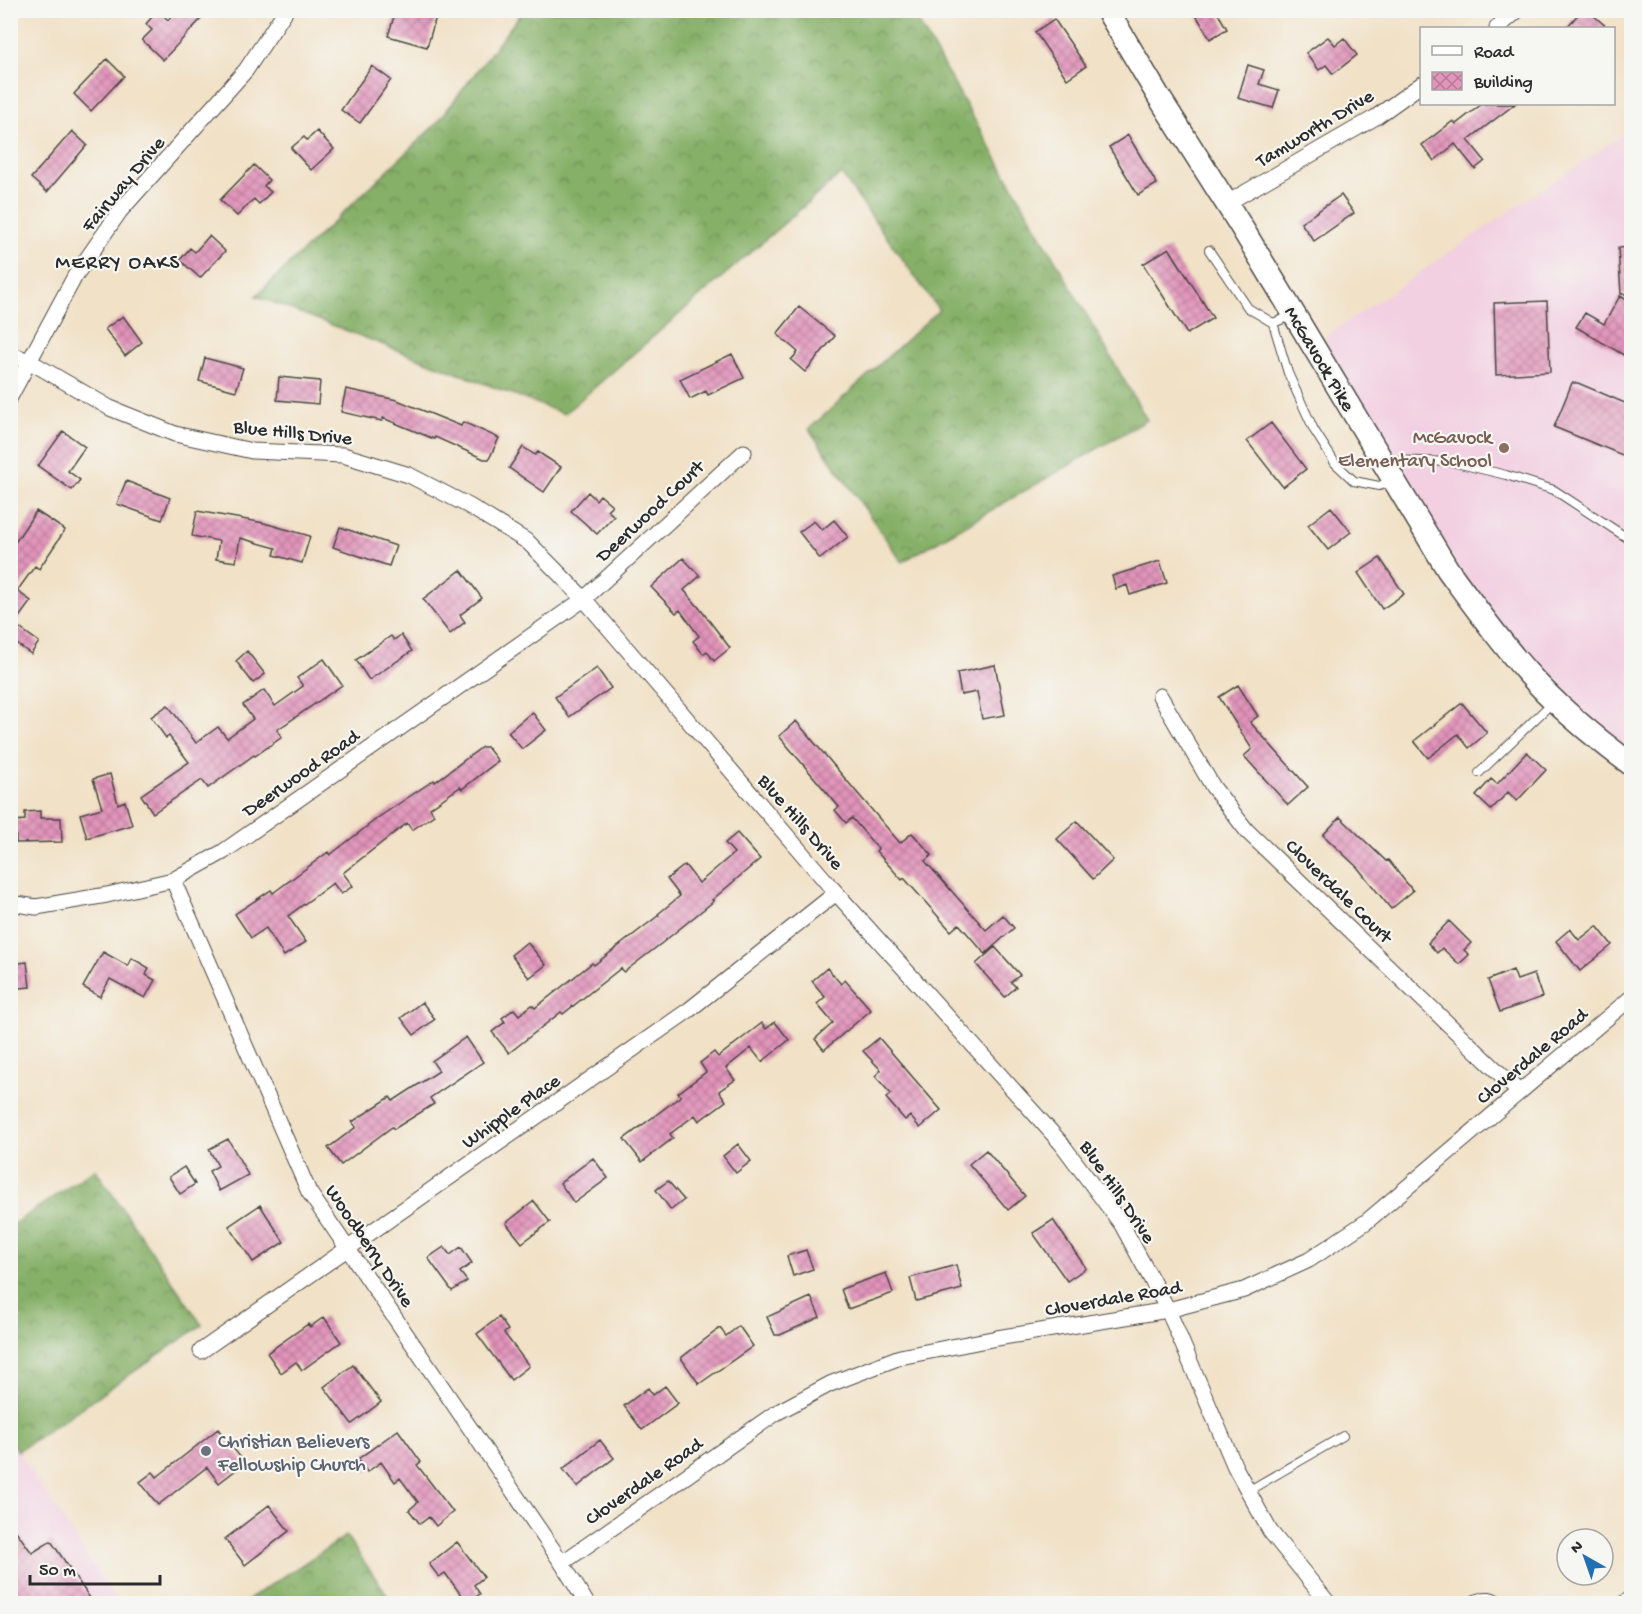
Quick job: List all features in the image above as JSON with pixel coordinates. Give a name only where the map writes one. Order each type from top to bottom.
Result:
[{"type":"main road","name":"McGavock Pike","points":[[1107,10],[1227,203],[1448,570],[1527,673],[1582,727],[1632,765]]},
{"type":"street","name":"Fairway Drive","points":[[10,397],[75,276],[120,211],[246,70],[286,10]]},
{"type":"street","points":[[1498,27],[1518,10]]},
{"type":"street","name":"Tamworth Drive","points":[[1227,203],[1376,117],[1420,85]]},
{"type":"street","name":"Blue Hills Drive","points":[[10,354],[29,361],[110,408],[175,434],[252,451],[343,455],[409,475],[469,506],[528,542],[584,599],[836,893],[1061,1143],[1122,1226],[1168,1310],[1235,1467],[1270,1531],[1329,1604]]},
{"type":"street","name":"Deerwood Court","points":[[584,599],[744,452]]},
{"type":"street","name":"Deerwood Road","points":[[10,903],[36,907],[107,895],[173,880],[223,852],[584,599]]},
{"type":"street","name":"Cloverdale Court","points":[[1160,696],[1213,787],[1247,831],[1519,1092]]},
{"type":"street","name":"Woodberry Drive","points":[[173,880],[309,1192],[562,1563],[587,1604]]},
{"type":"street","name":"Whipple Place","points":[[201,1351],[689,1010],[836,893]]},
{"type":"street","name":"Cloverdale Road","points":[[562,1563],[776,1413],[830,1384],[900,1358],[997,1338],[1168,1310],[1244,1290],[1309,1260],[1366,1222],[1632,997]]},
{"type":"street","points":[[1623,1604],[1632,1598]]},
{"type":"lane","points":[[1209,250],[1248,308],[1272,323],[1288,373],[1314,430],[1335,463],[1354,481],[1379,486],[1394,480]]},
{"type":"lane","points":[[1272,323],[1295,315]]},
{"type":"lane","points":[[1383,460],[1452,462],[1554,490],[1632,541]]},
{"type":"lane","points":[[1479,773],[1555,700]]},
{"type":"lane","points":[[1248,1491],[1343,1436]]},
{"type":"lane","points":[[1473,1600],[1489,1595],[1503,1604]]},
{"type":"shaded area","name":"McGavock Elementary School","points":[[1631,129],[1631,765],[1527,673],[1313,345]]},
{"type":"shaded area","points":[[11,1440],[118,1603],[11,1603]]},
{"type":"green space","points":[[523,11],[912,11],[1147,420],[902,562],[809,429],[939,310],[841,174],[564,414],[256,296],[437,123]]},
{"type":"green space","points":[[95,1169],[202,1325],[18,1451],[10,1440],[11,1226]]},
{"type":"green space","points":[[346,1536],[393,1603],[243,1603]]},
{"type":"building","points":[[158,10],[168,20],[177,10],[192,10],[201,19],[163,60],[142,40],[152,30],[146,24]]},
{"type":"building","points":[[396,10],[438,10],[427,47],[388,36]]},
{"type":"building","points":[[1193,10],[1216,10],[1227,29],[1210,39]]},
{"type":"building","points":[[1582,10],[1587,10],[1607,27],[1567,27]]},
{"type":"building","points":[[1054,19],[1086,66],[1067,79],[1035,32]]},
{"type":"building","points":[[1328,37],[1335,45],[1344,38],[1357,55],[1333,74],[1326,65],[1319,70],[1306,53]]},
{"type":"building","points":[[107,59],[124,76],[91,111],[74,94]]},
{"type":"building","points":[[1248,65],[1264,70],[1259,84],[1279,90],[1273,108],[1238,98]]},
{"type":"building","points":[[372,66],[391,80],[360,123],[341,110]]},
{"type":"building","points":[[1481,105],[1514,105],[1468,140],[1485,161],[1475,169],[1455,144],[1434,161],[1422,145],[1453,121],[1456,124]]},
{"type":"building","points":[[72,131],[87,145],[47,192],[31,178]]},
{"type":"building","points":[[317,131],[334,149],[311,170],[291,148],[304,137],[307,140]]},
{"type":"building","points":[[1128,135],[1157,184],[1138,195],[1109,147]]},
{"type":"building","points":[[254,165],[269,180],[264,186],[271,192],[259,204],[254,199],[237,216],[220,200]]},
{"type":"building","points":[[1341,195],[1354,213],[1314,241],[1301,223]]},
{"type":"building","points":[[209,236],[225,251],[200,278],[180,260],[190,248],[195,252]]},
{"type":"building","points":[[1632,247],[1632,294],[1621,294],[1618,248]]},
{"type":"building","points":[[1169,248],[1213,318],[1187,334],[1143,264]]},
{"type":"building","points":[[1620,296],[1632,303],[1632,360],[1576,327],[1585,313],[1604,324]]},
{"type":"building","points":[[1547,301],[1550,372],[1496,375],[1494,303]]},
{"type":"building","points":[[799,307],[835,336],[805,372],[791,360],[798,352],[777,334]]},
{"type":"building","points":[[123,316],[142,342],[125,356],[105,329]]},
{"type":"building","points":[[732,354],[744,378],[708,395],[706,391],[690,399],[680,379]]},
{"type":"building","points":[[205,358],[243,368],[236,391],[199,381]]},
{"type":"building","points":[[279,377],[320,381],[318,404],[277,400]]},
{"type":"building","points":[[1572,383],[1578,383],[1632,406],[1632,459],[1554,427]]},
{"type":"building","points":[[346,389],[397,400],[461,426],[463,422],[499,438],[489,459],[484,459],[435,437],[434,439],[383,418],[382,421],[341,412]]},
{"type":"building","points":[[1271,423],[1306,469],[1283,487],[1247,441]]},
{"type":"building","points":[[63,431],[85,447],[68,471],[80,480],[72,490],[38,466]]},
{"type":"building","points":[[523,447],[535,455],[538,452],[561,467],[544,492],[509,468]]},
{"type":"building","points":[[126,481],[170,498],[162,520],[117,504]]},
{"type":"building","points":[[588,492],[596,500],[600,495],[612,505],[607,510],[614,516],[597,534],[571,511]]},
{"type":"building","points":[[1331,507],[1351,532],[1328,550],[1308,525]]},
{"type":"building","points":[[36,511],[65,530],[39,569],[35,566],[17,591],[31,601],[14,624],[39,642],[31,654],[10,639],[10,550]]},
{"type":"building","points":[[197,511],[264,523],[310,536],[302,563],[274,555],[276,548],[240,538],[236,562],[216,559],[219,541],[192,536]]},
{"type":"building","points":[[834,520],[848,537],[820,559],[799,532],[814,521],[822,530]]},
{"type":"building","points":[[340,527],[396,546],[389,566],[333,547]]},
{"type":"building","points":[[683,558],[700,576],[684,590],[730,648],[714,661],[707,651],[703,654],[693,641],[699,636],[680,610],[676,613],[651,587]]},
{"type":"building","points":[[1380,558],[1404,594],[1382,609],[1358,573]]},
{"type":"building","points":[[1160,561],[1167,583],[1130,595],[1127,585],[1116,589],[1112,576]]},
{"type":"building","points":[[461,570],[482,598],[460,615],[465,622],[450,634],[423,599]]},
{"type":"building","points":[[401,635],[412,651],[369,680],[356,660],[391,636],[394,640]]},
{"type":"building","points":[[247,651],[265,674],[253,683],[236,661]]},
{"type":"building","points":[[324,659],[342,685],[277,730],[282,737],[208,788],[202,780],[153,813],[141,795],[189,762],[169,736],[166,738],[151,717],[168,705],[196,743],[218,727],[227,738],[253,719],[243,705],[264,690],[275,706],[303,686],[297,678]]},
{"type":"building","points":[[995,665],[1005,715],[982,719],[977,692],[961,695],[957,673]]},
{"type":"building","points":[[597,668],[611,688],[569,717],[555,697]]},
{"type":"building","points":[[1238,685],[1258,716],[1250,722],[1308,787],[1288,805],[1244,756],[1252,749],[1219,697]]},
{"type":"building","points":[[1462,703],[1487,733],[1469,748],[1458,734],[1428,758],[1414,741]]},
{"type":"building","points":[[532,712],[546,730],[522,749],[508,732]]},
{"type":"building","points":[[796,721],[900,843],[912,833],[932,855],[925,861],[986,930],[1003,915],[1014,928],[985,954],[959,924],[951,931],[904,878],[902,880],[876,851],[878,849],[852,818],[846,823],[835,810],[839,807],[779,736]]},
{"type":"building","points":[[482,747],[487,747],[498,761],[462,789],[460,787],[430,808],[434,815],[412,830],[407,823],[343,873],[353,886],[341,894],[333,883],[288,916],[306,942],[284,956],[266,928],[251,938],[235,914],[271,890],[273,893],[328,852],[330,855],[379,817],[434,780],[435,782]]},
{"type":"building","points":[[1527,752],[1546,770],[1517,801],[1508,792],[1491,810],[1476,796],[1491,779],[1497,784]]},
{"type":"building","points":[[110,774],[118,804],[125,801],[132,825],[87,838],[80,814],[102,808],[93,779]]},
{"type":"building","points":[[40,811],[40,818],[61,818],[62,842],[16,843],[15,821],[25,820],[25,812]]},
{"type":"building","points":[[1340,817],[1386,861],[1388,860],[1413,891],[1391,909],[1357,867],[1323,835]]},
{"type":"building","points":[[1077,821],[1113,860],[1093,879],[1057,839]]},
{"type":"building","points":[[737,833],[760,859],[712,900],[714,901],[662,943],[624,972],[621,968],[509,1053],[492,1032],[505,1022],[502,1018],[514,1009],[519,1015],[532,1005],[535,1008],[592,963],[594,965],[659,915],[680,896],[667,879],[685,865],[699,883],[734,853],[725,843]]},
{"type":"building","points":[[1449,921],[1471,943],[1464,950],[1469,955],[1459,964],[1442,948],[1437,953],[1428,943]]},
{"type":"building","points":[[1597,926],[1612,945],[1580,971],[1556,941],[1570,929],[1579,940]]},
{"type":"building","points":[[527,942],[546,965],[529,978],[511,955]]},
{"type":"building","points":[[995,947],[1020,975],[1011,982],[1016,987],[1005,997],[976,964]]},
{"type":"building","points":[[103,952],[128,966],[132,958],[149,968],[146,975],[155,980],[145,998],[110,979],[100,997],[83,987]]},
{"type":"building","points":[[27,962],[30,987],[10,989],[10,964]]},
{"type":"building","points":[[827,968],[841,984],[845,980],[871,1010],[824,1050],[815,1039],[833,1023],[817,1004],[825,997],[812,981]]},
{"type":"building","points":[[1513,970],[1517,980],[1534,974],[1542,997],[1500,1012],[1488,980]]},
{"type":"building","points":[[422,1002],[435,1019],[414,1035],[401,1018]]},
{"type":"building","points":[[775,1022],[789,1040],[762,1062],[751,1048],[726,1068],[735,1080],[719,1091],[726,1101],[699,1121],[695,1115],[670,1134],[673,1138],[642,1162],[624,1139],[681,1096],[678,1093],[706,1072],[700,1063],[714,1052],[718,1057],[762,1023],[766,1029]]},
{"type":"building","points":[[466,1037],[483,1062],[430,1098],[434,1104],[394,1129],[392,1127],[341,1165],[328,1148],[356,1127],[352,1122],[390,1097],[393,1101],[439,1071],[432,1061]]},
{"type":"building","points":[[879,1038],[941,1110],[920,1128],[910,1116],[905,1120],[886,1098],[891,1094],[875,1076],[881,1070],[863,1051]]},
{"type":"building","points":[[228,1139],[248,1175],[219,1191],[209,1171],[218,1166],[209,1149]]},
{"type":"building","points":[[738,1144],[751,1161],[736,1173],[723,1156]]},
{"type":"building","points":[[986,1150],[1025,1196],[1008,1210],[969,1164]]},
{"type":"building","points":[[593,1158],[608,1178],[574,1203],[560,1183]]},
{"type":"building","points":[[184,1167],[195,1184],[180,1194],[169,1177]]},
{"type":"building","points":[[668,1181],[684,1200],[671,1210],[656,1190]]},
{"type":"building","points":[[534,1201],[550,1222],[522,1243],[506,1223]]},
{"type":"building","points":[[260,1205],[284,1242],[253,1262],[229,1226]]},
{"type":"building","points":[[1053,1220],[1086,1268],[1067,1281],[1033,1233]]},
{"type":"building","points":[[444,1247],[450,1255],[461,1247],[472,1263],[460,1272],[467,1281],[452,1291],[428,1258]]},
{"type":"building","points":[[806,1250],[813,1269],[793,1276],[787,1256]]},
{"type":"building","points":[[956,1265],[962,1289],[916,1301],[910,1278]]},
{"type":"building","points":[[886,1273],[893,1293],[848,1309],[841,1289]]},
{"type":"building","points":[[811,1297],[820,1317],[780,1335],[775,1335],[767,1317]]},
{"type":"building","points":[[324,1317],[341,1342],[302,1370],[296,1362],[281,1373],[267,1353],[308,1324],[310,1327]]},
{"type":"building","points":[[499,1317],[508,1330],[504,1333],[529,1366],[511,1380],[477,1334]]},
{"type":"building","points":[[739,1326],[753,1346],[699,1384],[681,1358],[720,1328],[726,1336]]},
{"type":"building","points":[[353,1365],[381,1402],[352,1424],[324,1387]]},
{"type":"building","points":[[665,1386],[678,1403],[642,1430],[624,1406],[648,1388],[653,1395]]},
{"type":"building","points":[[218,1429],[245,1463],[219,1483],[207,1467],[158,1505],[140,1482],[153,1472],[157,1477]]},
{"type":"building","points":[[398,1430],[421,1462],[417,1465],[453,1512],[436,1526],[429,1517],[420,1524],[409,1510],[418,1502],[400,1478],[395,1482],[381,1462],[367,1472],[358,1459]]},
{"type":"building","points":[[600,1440],[614,1458],[577,1487],[563,1469]]},
{"type":"building","points":[[269,1505],[289,1531],[245,1565],[225,1539]]},
{"type":"building","points":[[10,1523],[32,1553],[51,1541],[94,1604],[10,1604]]},
{"type":"building","points":[[457,1542],[484,1577],[474,1585],[480,1594],[467,1603],[445,1573],[439,1577],[429,1564]]},
{"type":"place","name":"McGavock Elementary School","points":[[1504,448]]},
{"type":"place","name":"Christian Believers Fellowship Church","points":[[206,1451]]},
{"type":"district","name":"MERRY OAKS","points":[[118,261]]}]
